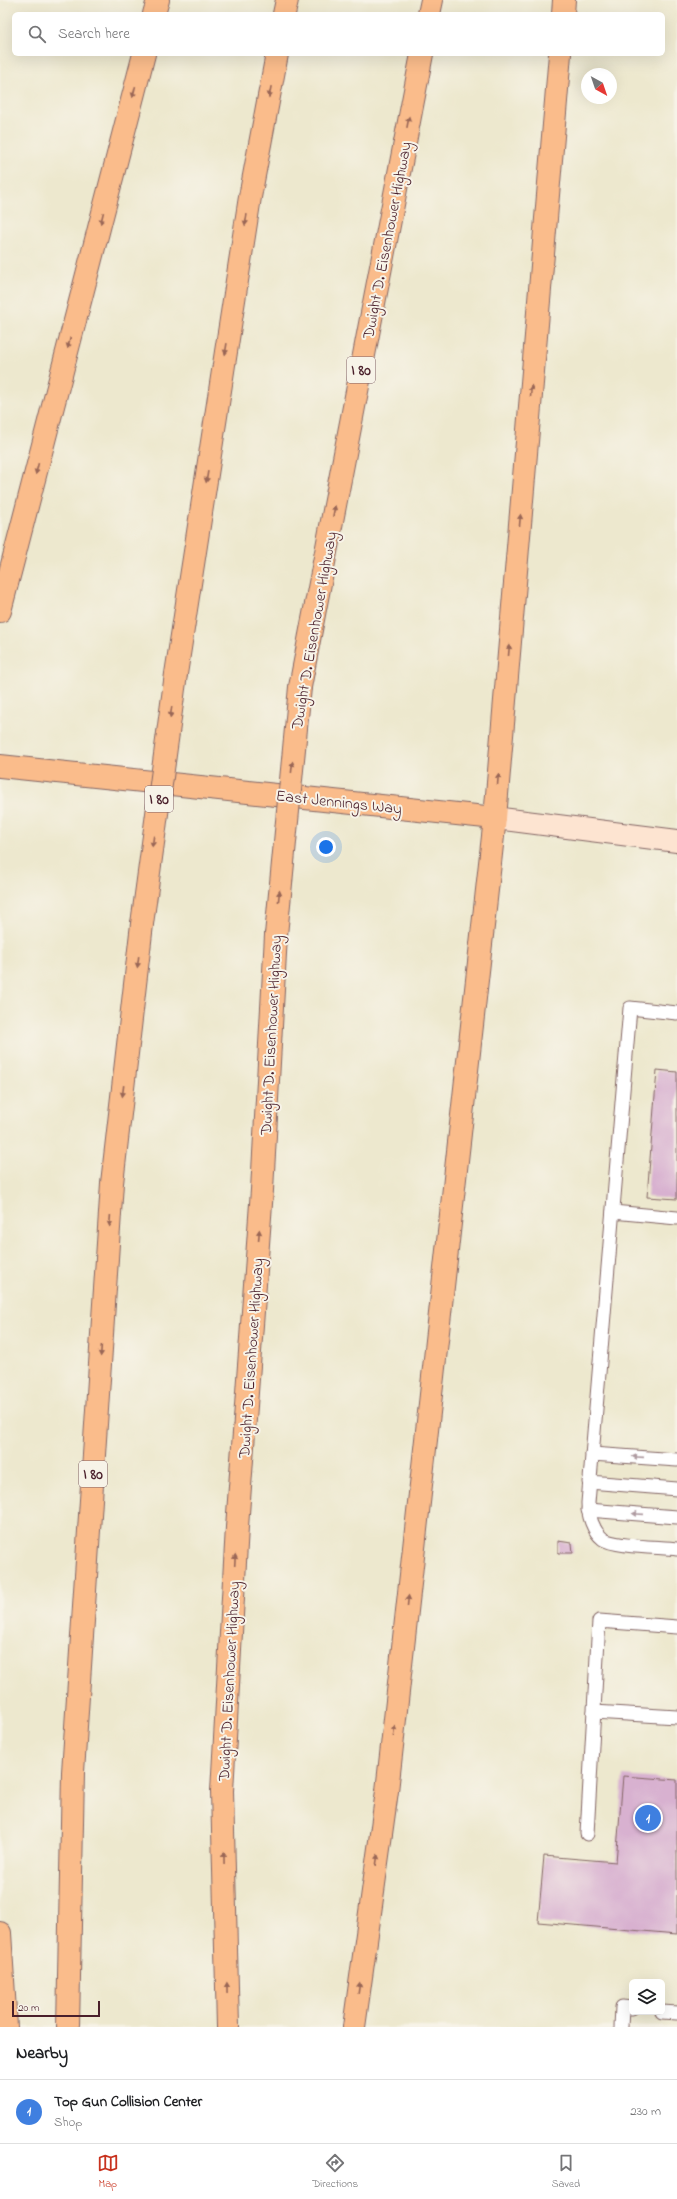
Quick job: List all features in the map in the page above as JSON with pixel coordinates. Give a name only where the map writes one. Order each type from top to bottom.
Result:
[{"type":"main road","points":[[155,12],[158,0]]},
{"type":"main road","points":[[284,12],[287,0]]},
{"type":"main road","points":[[429,12],[432,0]]},
{"type":"main road","points":[[563,12],[564,0]]},
{"type":"main road","points":[[0,611],[143,56]]},
{"type":"main road","name":"I 80","points":[[68,2027],[73,1772],[112,1182],[142,924],[176,674],[250,197],[277,56]]},
{"type":"main road","name":"Dwight D. Eisenhower Highway","points":[[228,2027],[222,1790],[237,1527],[262,1182],[276,935],[300,687],[422,56]]},
{"type":"main road","points":[[354,2027],[387,1791],[495,818],[560,56]]},
{"type":"main road","name":"East Jennings Way","points":[[0,766],[495,818]]},
{"type":"main road","points":[[0,1933],[6,2027]]},
{"type":"street","name":"East Jennings Way","points":[[495,818],[677,841]]},
{"type":"lane","points":[[677,1013],[630,1008],[589,1482],[588,1510],[588,1517],[603,1539],[614,1544],[677,1549]]},
{"type":"lane","points":[[613,1212],[677,1218]]},
{"type":"lane","points":[[592,1454],[677,1460]]},
{"type":"lane","points":[[589,1482],[677,1489]]},
{"type":"lane","points":[[588,1510],[677,1517]]},
{"type":"lane","points":[[587,1834],[599,1621],[677,1627]]},
{"type":"lane","points":[[594,1712],[677,1717]]},
{"type":"lane","points":[[621,2027],[622,2007],[629,2008]]},
{"type":"lane","points":[[665,2012],[677,2013]]},
{"type":"building","points":[[657,1070],[677,1072],[677,1199],[647,1197]]},
{"type":"building","points":[[558,1541],[572,1543],[573,1553],[558,1553]]},
{"type":"building","points":[[623,1776],[677,1780],[677,1934],[538,1922],[544,1856],[616,1862]]},
{"type":"place","name":"Top Gun Collision Center","points":[[648,1818]]}]
